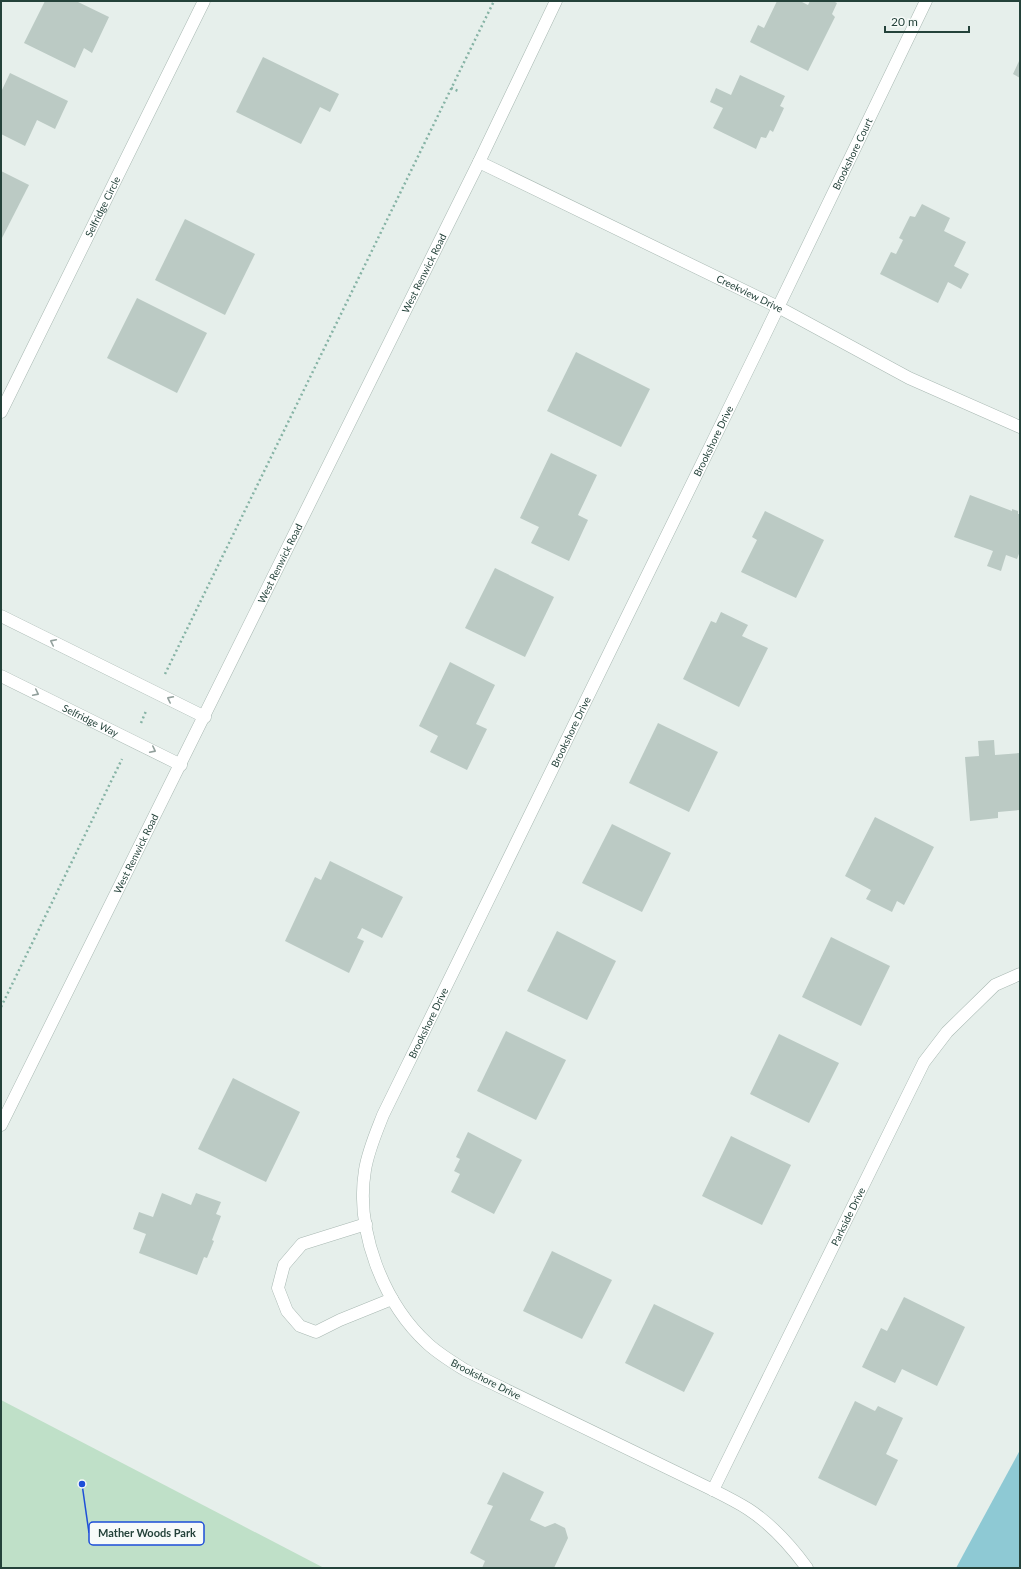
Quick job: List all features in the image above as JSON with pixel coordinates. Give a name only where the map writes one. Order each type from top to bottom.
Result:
[{"type":"street","name":"Selfridge Circle","points":[[1,412],[204,1]]},
{"type":"street","name":"West Renwick Road","points":[[1,1125],[205,717],[479,162],[556,1]]},
{"type":"street","name":"Brookshore Court","points":[[778,307],[926,1]]},
{"type":"street","name":"Creekview Drive","points":[[479,162],[778,307],[909,378],[1020,427]]},
{"type":"street","name":"Brookshore Drive","points":[[778,307],[383,1116],[372,1143],[365,1170],[364,1198],[366,1224],[373,1257],[386,1287],[392,1299],[411,1325],[427,1343],[443,1356],[465,1370],[714,1490],[748,1509],[763,1520],[796,1554],[807,1568]]},
{"type":"street","points":[[1,616],[205,717]]},
{"type":"street","name":"Selfridge Way","points":[[1,676],[181,764]]},
{"type":"street","name":"Parkside Drive","points":[[714,1490],[924,1062],[947,1032],[995,985],[1020,974]]},
{"type":"street","points":[[366,1224],[302,1244],[284,1265],[278,1288],[287,1311],[300,1326],[316,1332],[340,1320],[392,1299]]},
{"type":"path","points":[[1,1006],[494,1]]},
{"type":"path","points":[[451,88],[458,91]]},
{"type":"green space","points":[[1,1400],[324,1568],[1,1568]]},
{"type":"water","points":[[1020,1450],[1020,1568],[956,1568]]},
{"type":"building","points":[[45,1],[76,1],[109,17],[92,53],[84,48],[75,68],[24,43]]},
{"type":"building","points":[[777,1],[800,1],[808,5],[810,1],[833,1],[837,3],[832,14],[835,17],[808,71],[750,42],[758,25],[764,28]]},
{"type":"building","points":[[263,57],[339,94],[330,112],[320,107],[301,144],[236,112]]},
{"type":"building","points":[[1020,59],[1020,78],[1013,74]]},
{"type":"building","points":[[10,73],[68,101],[55,129],[37,120],[25,146],[1,134],[1,92]]},
{"type":"building","points":[[740,75],[785,96],[780,106],[784,108],[773,132],[770,130],[766,138],[761,137],[756,149],[713,128],[723,108],[710,102],[716,88],[731,95]]},
{"type":"building","points":[[1,171],[29,185],[1,240]]},
{"type":"building","points":[[922,204],[950,218],[944,231],[966,242],[954,266],[969,274],[961,289],[948,282],[938,303],[880,274],[891,252],[896,254],[903,240],[899,238],[910,216],[915,217]]},
{"type":"building","points":[[185,219],[255,254],[225,315],[155,280]]},
{"type":"building","points":[[137,298],[207,333],[177,393],[107,358]]},
{"type":"building","points":[[576,352],[650,389],[621,447],[547,411]]},
{"type":"building","points":[[551,453],[597,475],[578,515],[588,520],[569,561],[531,543],[539,527],[520,518]]},
{"type":"building","points":[[970,495],[1012,511],[1012,509],[1018,511],[1018,514],[1020,514],[1020,551],[1017,559],[1006,555],[1001,571],[987,566],[993,551],[954,537]]},
{"type":"building","points":[[765,511],[824,540],[796,598],[741,572],[757,540],[752,537]]},
{"type":"building","points":[[495,568],[554,597],[525,657],[465,628]]},
{"type":"building","points":[[721,612],[748,625],[742,636],[768,648],[739,707],[683,679],[711,621],[716,623]]},
{"type":"building","points":[[450,662],[495,685],[476,724],[487,729],[467,770],[430,752],[438,736],[419,726]]},
{"type":"building","points":[[658,723],[718,752],[689,812],[629,783]]},
{"type":"building","points":[[994,740],[995,755],[1020,753],[1020,810],[998,812],[998,818],[970,821],[965,757],[979,756],[978,741]]},
{"type":"building","points":[[875,817],[934,847],[904,905],[897,901],[892,912],[866,899],[871,890],[845,876]]},
{"type":"building","points":[[612,824],[671,853],[642,912],[582,883]]},
{"type":"building","points":[[330,861],[403,897],[382,938],[362,928],[357,938],[364,941],[349,973],[285,941],[315,877],[321,880]]},
{"type":"building","points":[[557,931],[616,961],[587,1020],[527,991]]},
{"type":"building","points":[[831,937],[890,966],[861,1026],[802,997]]},
{"type":"building","points":[[506,1031],[566,1060],[536,1120],[477,1091]]},
{"type":"building","points":[[779,1034],[839,1063],[809,1123],[750,1094]]},
{"type":"building","points":[[233,1078],[300,1112],[266,1182],[198,1149]]},
{"type":"building","points":[[468,1132],[522,1160],[494,1214],[451,1192],[460,1174],[454,1171],[460,1159],[456,1157]]},
{"type":"building","points":[[731,1136],[791,1165],[762,1225],[702,1196]]},
{"type":"building","points":[[162,1193],[191,1205],[196,1193],[221,1202],[216,1214],[221,1216],[212,1240],[214,1241],[207,1258],[204,1257],[197,1275],[139,1253],[146,1234],[133,1229],[139,1212],[153,1217]]},
{"type":"building","points":[[552,1251],[612,1280],[582,1339],[523,1311]]},
{"type":"building","points":[[904,1297],[965,1327],[937,1386],[902,1369],[895,1383],[862,1367],[881,1328],[887,1331]]},
{"type":"building","points":[[654,1304],[714,1333],[684,1392],[625,1363]]},
{"type":"building","points":[[855,1401],[875,1411],[878,1406],[903,1418],[886,1454],[898,1460],[876,1506],[818,1478]]},
{"type":"building","points":[[503,1472],[544,1492],[530,1520],[545,1527],[555,1523],[565,1528],[568,1538],[554,1568],[482,1568],[485,1561],[470,1553],[493,1506],[487,1504]]},
{"type":"place","name":"Mather Woods Park","points":[[82,1484]]}]
